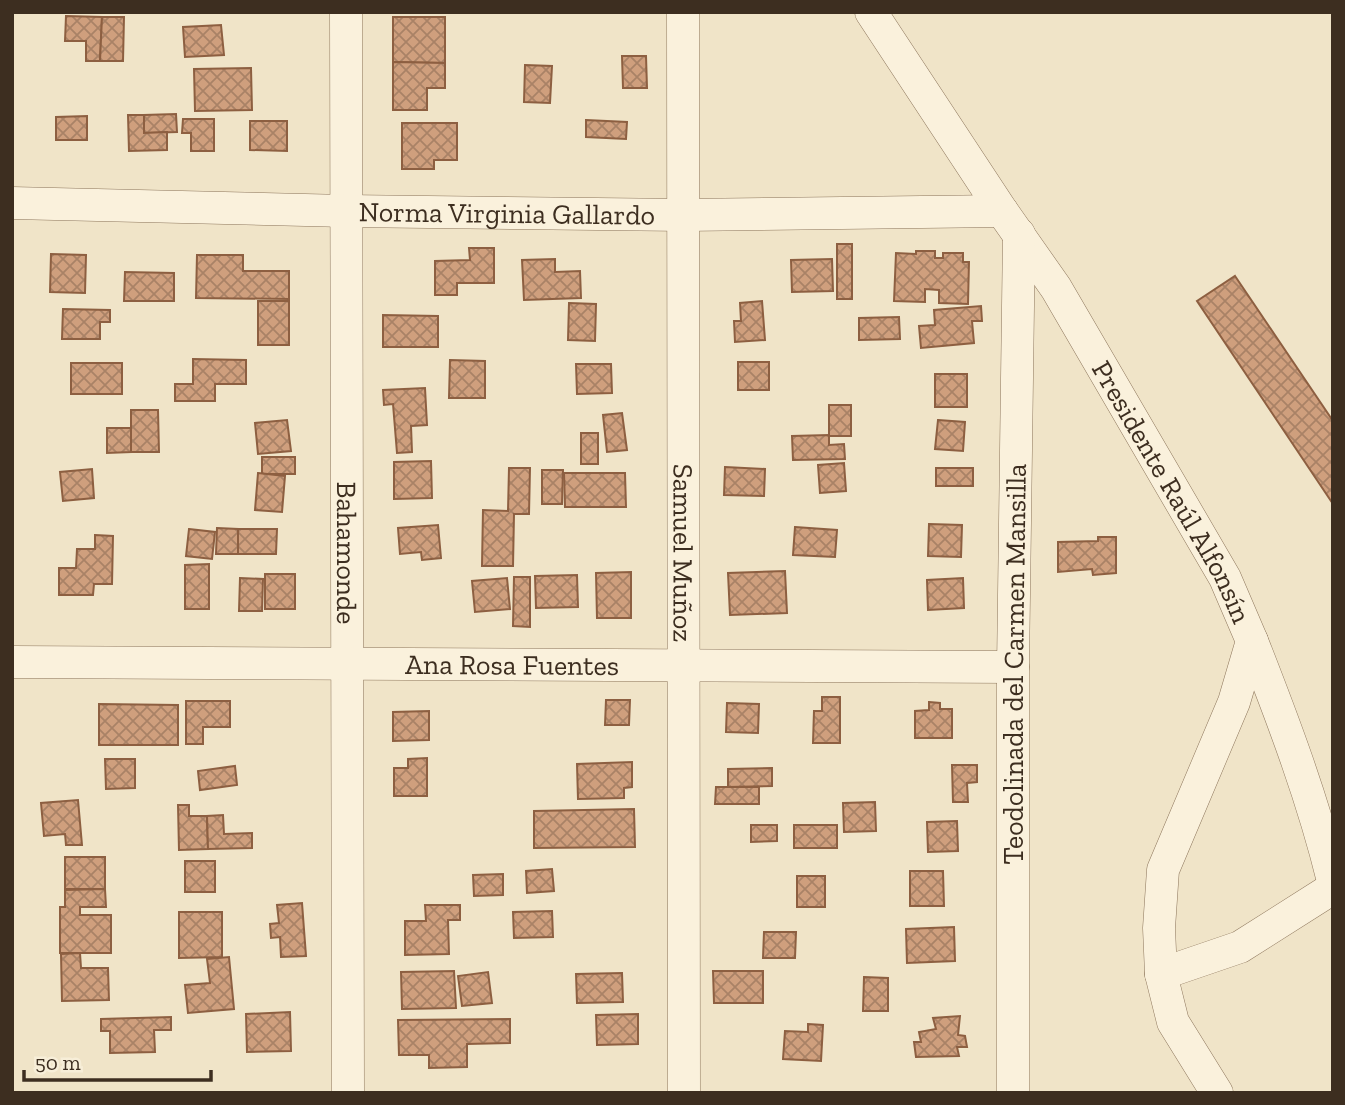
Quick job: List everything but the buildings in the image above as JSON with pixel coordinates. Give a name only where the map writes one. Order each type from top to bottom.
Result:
[{"type":"street","name":"Bahamonde","points":[[346,12],[348,1093]]},
{"type":"street","name":"Samuel Muñoz","points":[[683,12],[684,1093]]},
{"type":"street","name":"Presidente Raúl Alfonsín","points":[[871,12],[1056,288],[1224,578],[1252,641],[1234,702],[1163,870],[1159,928],[1161,974],[1173,1022],[1217,1093]]},
{"type":"street","name":"Norma Virginia Gallardo","points":[[12,203],[1011,223]]},
{"type":"street","name":"Teodolinada del Carmen Mansilla","points":[[1011,223],[1013,1093]]},
{"type":"street","points":[[1161,974],[1240,947],[1331,870],[1290,739],[1252,641]]},
{"type":"street","name":"Ana Rosa Fuentes","points":[[12,662],[1013,667]]}]
